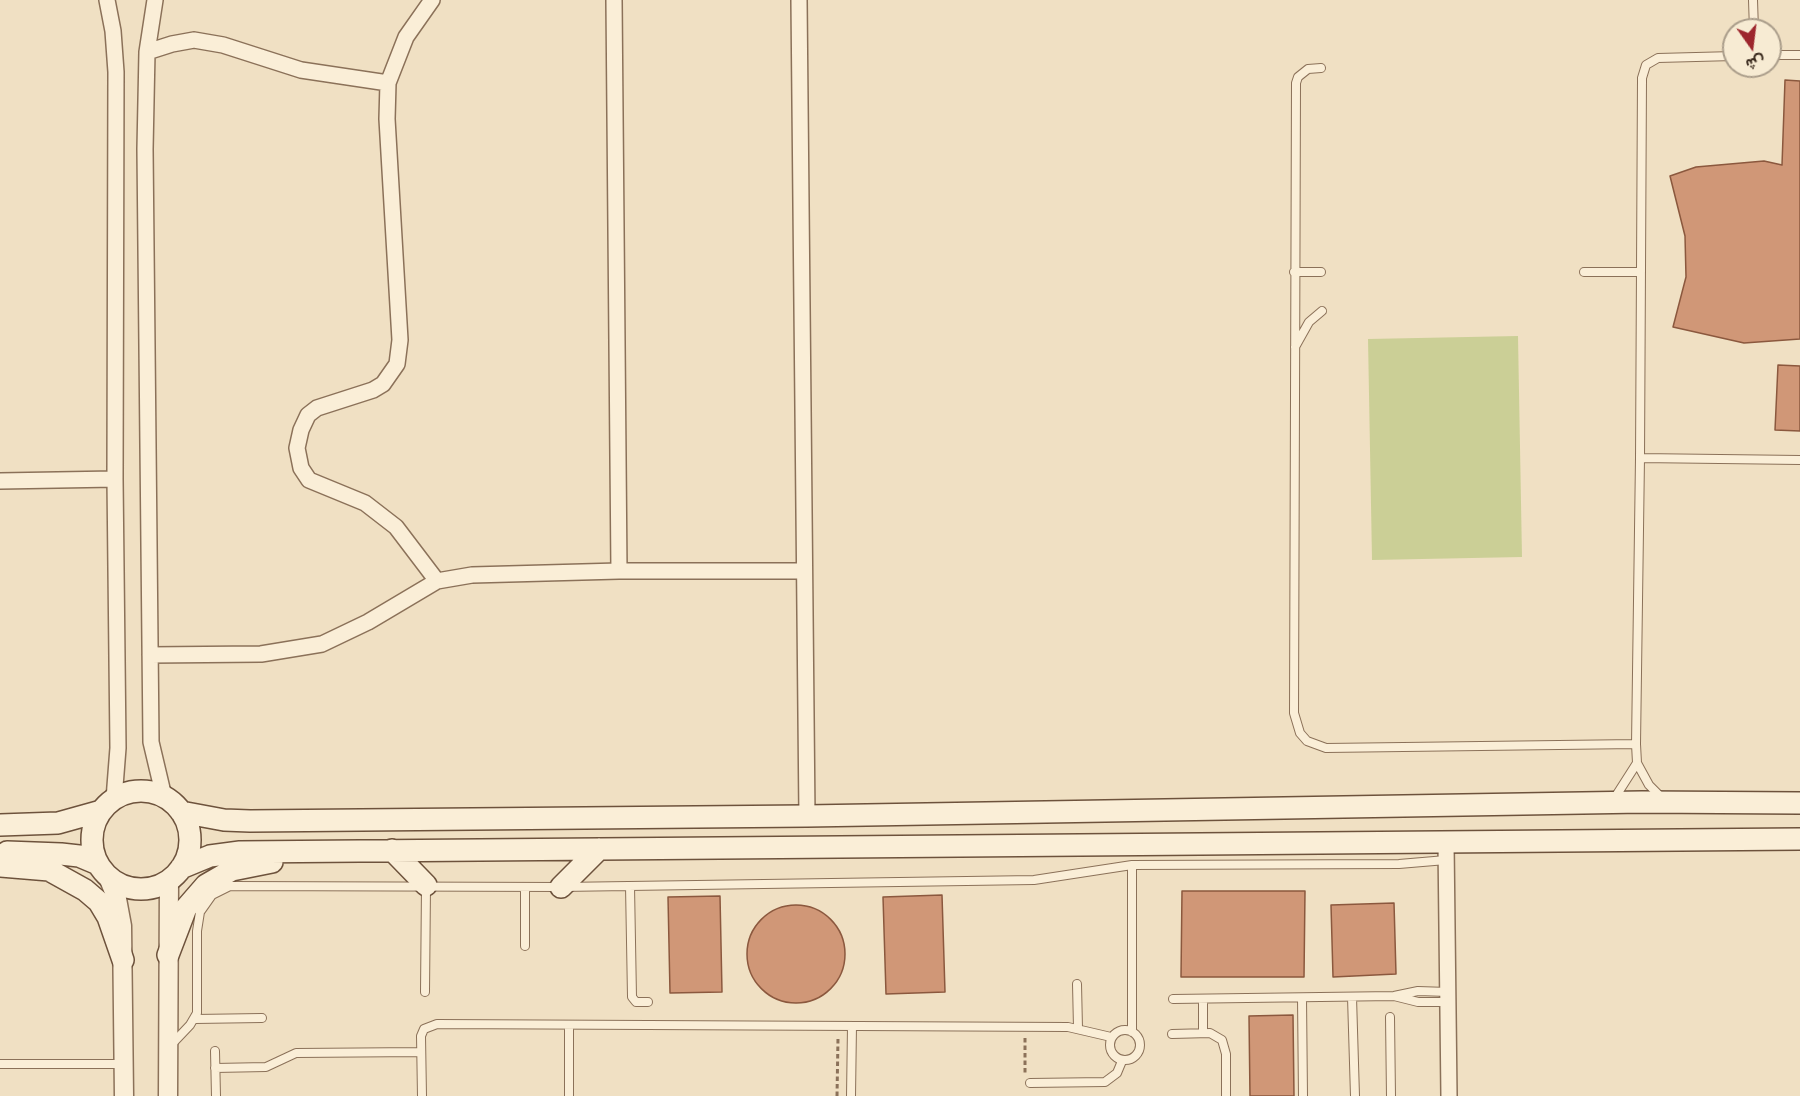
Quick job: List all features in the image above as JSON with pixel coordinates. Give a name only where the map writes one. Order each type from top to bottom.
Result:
[{"type":"main road","points":[[0,825],[58,823],[139,792],[164,797],[181,812],[188,825],[190,840],[175,874]]},
{"type":"main road","points":[[181,812],[224,820],[250,820],[807,816],[1611,802],[1800,803]]},
{"type":"main road","points":[[103,870],[92,837],[108,805]]},
{"type":"main road","points":[[0,852],[79,856],[103,870],[122,885],[138,889],[155,887],[197,860],[225,853],[599,849],[1446,851],[1800,839]]},
{"type":"main road","points":[[561,887],[599,849]]},
{"type":"main road","points":[[392,850],[426,885]]},
{"type":"main road","points":[[168,955],[186,908],[214,878],[232,870],[270,863],[301,852]]},
{"type":"main road","points":[[0,866],[49,870],[85,890],[99,902],[108,917],[123,960]]},
{"type":"street","points":[[107,0],[116,72],[115,479],[118,748],[108,805]]},
{"type":"street","points":[[155,0],[147,52],[144,149],[151,742],[164,797]]},
{"type":"street","points":[[432,0],[406,37],[395,60],[388,83],[387,119],[400,352],[397,364],[383,384],[351,399],[318,408],[308,415],[301,430],[297,457],[309,480],[364,503],[396,527],[437,581]]},
{"type":"street","points":[[614,0],[619,571]]},
{"type":"street","points":[[799,0],[807,816]]},
{"type":"street","points":[[147,52],[194,40],[223,45],[301,70],[388,83]]},
{"type":"street","points":[[0,481],[115,479]]},
{"type":"street","points":[[150,655],[261,654],[322,644],[368,622],[437,581],[472,575],[619,571],[803,571]]},
{"type":"street","points":[[1446,851],[1449,1096]]},
{"type":"street","points":[[103,870],[120,911],[123,960],[124,1096]]},
{"type":"street","points":[[168,1096],[168,955],[175,874]]},
{"type":"lane","points":[[1753,0],[1754,18]]},
{"type":"lane","points":[[1782,55],[1800,55]]},
{"type":"lane","points":[[1666,802],[1648,785],[1637,763],[1636,744],[1641,458],[1641,78],[1646,65],[1658,58],[1722,56]]},
{"type":"lane","points":[[1321,68],[1308,69],[1298,77],[1296,83],[1294,712],[1300,733],[1307,741],[1326,748],[1636,744]]},
{"type":"lane","points":[[1294,272],[1321,273]]},
{"type":"lane","points":[[1584,272],[1641,272]]},
{"type":"lane","points":[[1294,351],[1309,322],[1322,311]]},
{"type":"lane","points":[[1641,458],[1800,460]]},
{"type":"lane","points":[[1611,802],[1626,784],[1637,763]]},
{"type":"lane","points":[[168,1048],[195,1019],[199,1000],[198,921],[206,903],[221,890],[240,885],[561,887],[1034,880],[1132,865],[1399,864],[1446,851]]},
{"type":"lane","points":[[1132,865],[1132,1032]]},
{"type":"lane","points":[[425,992],[426,885]]},
{"type":"lane","points":[[630,886],[632,997],[636,1002],[648,1002]]},
{"type":"lane","points":[[525,887],[525,946]]},
{"type":"lane","points":[[1077,984],[1077,1028]]},
{"type":"lane","points":[[1173,999],[1394,996],[1418,1002],[1448,997]]},
{"type":"lane","points":[[1352,997],[1355,1096]]},
{"type":"lane","points":[[1302,998],[1303,1096]]},
{"type":"lane","points":[[1203,999],[1203,1033]]},
{"type":"lane","points":[[1390,1017],[1391,1096]]},
{"type":"lane","points":[[195,1019],[262,1018]]},
{"type":"lane","points":[[422,1096],[422,1032],[428,1026],[437,1024],[1025,1026],[1077,1028],[1111,1037]]},
{"type":"lane","points":[[569,1025],[569,1096]]},
{"type":"lane","points":[[851,1096],[852,1026]]},
{"type":"lane","points":[[1120,1030],[1132,1032],[1140,1041],[1140,1047],[1134,1057],[1122,1060],[1112,1054],[1109,1043],[1111,1037],[1120,1030]]},
{"type":"lane","points":[[1172,1034],[1203,1033],[1219,1036],[1225,1044],[1226,1096]]},
{"type":"lane","points":[[215,1051],[216,1096]]},
{"type":"lane","points":[[215,1068],[266,1066],[297,1053],[421,1052]]},
{"type":"lane","points":[[1030,1083],[1105,1082],[1117,1073],[1122,1060]]},
{"type":"lane","points":[[0,1064],[124,1064]]},
{"type":"path","points":[[1025,1026],[1025,1083],[1030,1083]]},
{"type":"path","points":[[837,1096],[838,1034]]},
{"type":"green space","points":[[1518,336],[1522,557],[1372,560],[1368,339]]},
{"type":"building","points":[[1785,80],[1800,81],[1800,339],[1744,343],[1673,327],[1686,277],[1685,236],[1670,176],[1696,167],[1764,161],[1782,165]]},
{"type":"building","points":[[1778,365],[1800,366],[1800,431],[1775,430]]},
{"type":"building","points":[[1182,891],[1305,891],[1304,977],[1181,977]]},
{"type":"building","points":[[942,895],[945,992],[886,994],[883,897]]},
{"type":"building","points":[[720,896],[722,992],[670,993],[668,897]]},
{"type":"building","points":[[1394,903],[1396,974],[1333,977],[1331,905]]},
{"type":"building","points":[[796,905],[815,909],[830,920],[841,935],[845,954],[841,973],[830,988],[815,999],[796,1003],[777,999],[762,988],[751,973],[747,954],[751,935],[762,920],[777,909]]},
{"type":"building","points":[[1293,1015],[1294,1096],[1250,1096],[1249,1016]]}]
